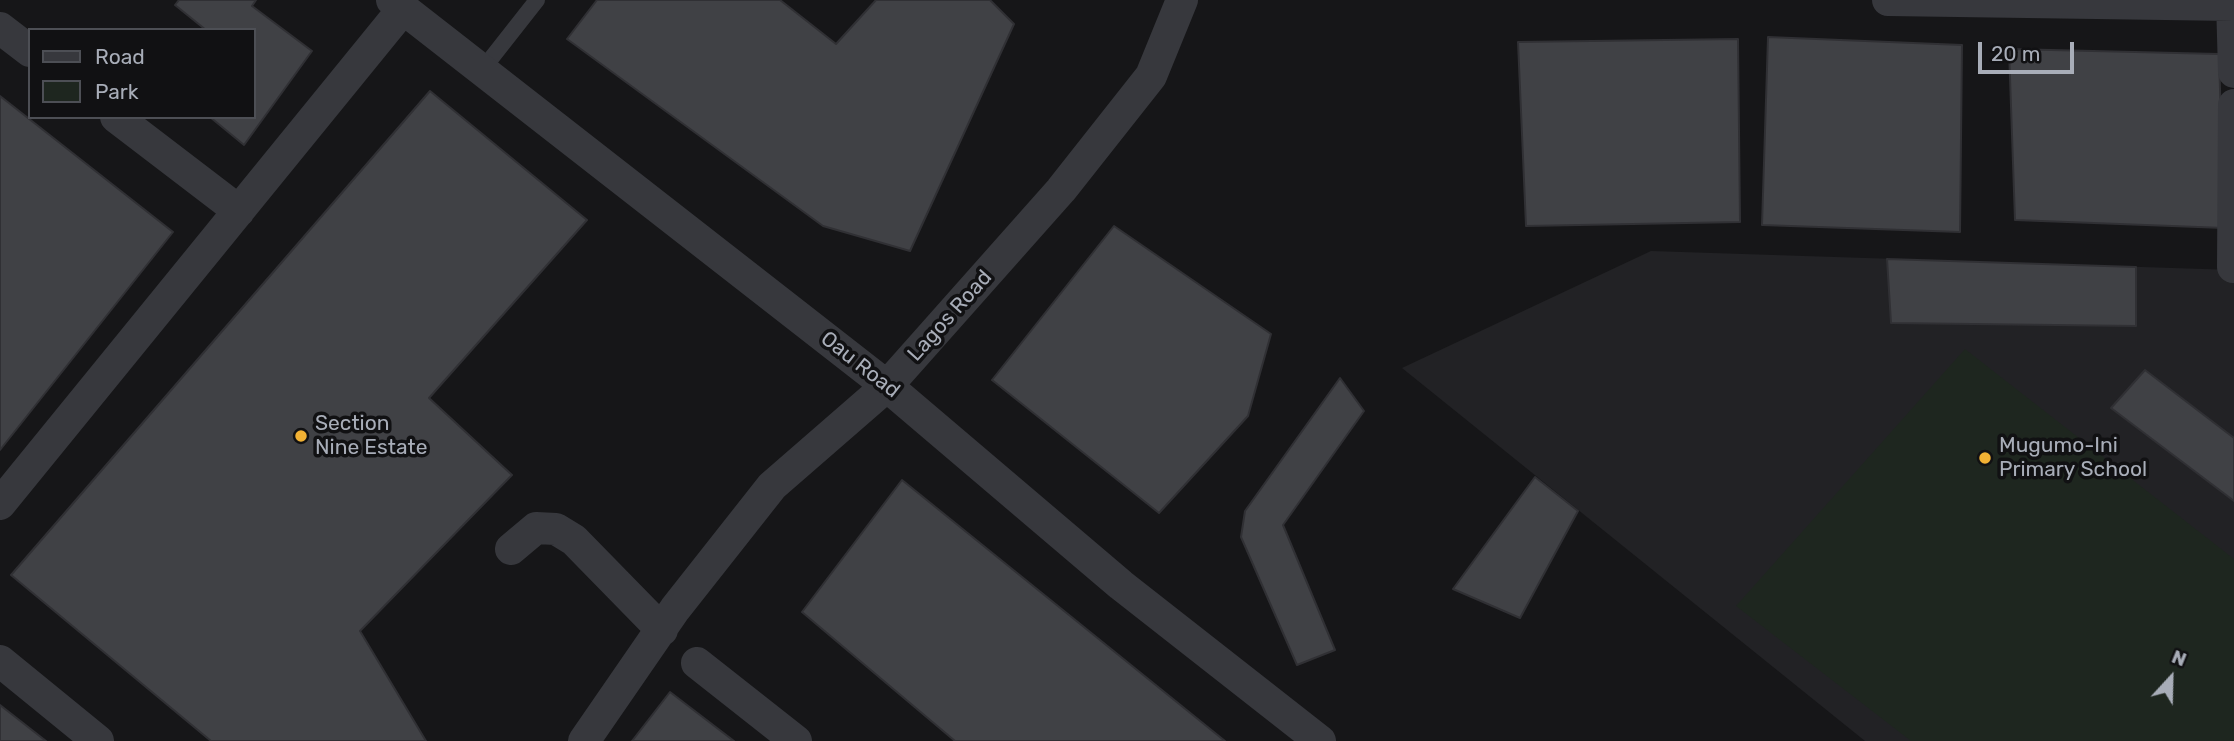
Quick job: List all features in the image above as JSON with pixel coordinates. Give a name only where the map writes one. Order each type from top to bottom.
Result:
[{"type":"street","name":"Lagos Road","points":[[584,741],[723,546],[772,486],[887,386],[1061,190],[1151,76],[1182,0]]},
{"type":"street","points":[[1888,0],[2232,3],[2234,72]]},
{"type":"street","name":"Oau Road","points":[[398,5],[887,386],[1121,585],[1320,741]]},
{"type":"street","points":[[0,504],[239,211],[398,5]]},
{"type":"street","points":[[0,28],[28,49]]},
{"type":"street","points":[[2233,267],[2234,105]]},
{"type":"street","points":[[119,119],[239,211]]},
{"type":"street","points":[[511,549],[536,528],[556,529],[574,540],[662,630]]},
{"type":"street","points":[[0,661],[98,741]]},
{"type":"street","points":[[697,663],[796,741]]},
{"type":"lane","points":[[482,71],[537,0]]},
{"type":"shaded area","name":"Mugumo-Ini Primary School","points":[[1651,251],[2234,270],[2234,741],[1865,741],[1402,368]]},
{"type":"green space","name":"Mugumo-Ini Primary School","points":[[1965,349],[2234,559],[2234,741],[1911,741],[1736,606]]},
{"type":"building","points":[[179,0],[256,0],[252,6],[312,51],[244,145],[212,119],[256,119],[256,28],[204,28],[175,5]]},
{"type":"building","points":[[597,0],[780,0],[836,44],[876,0],[990,0],[1014,24],[910,251],[823,226],[567,39]]},
{"type":"building","points":[[1768,37],[1962,45],[1960,232],[1762,225]]},
{"type":"building","points":[[1738,39],[1740,222],[1526,226],[1518,42]]},
{"type":"building","points":[[2009,49],[2219,54],[2224,228],[2015,220]]},
{"type":"building","name":"Section Nine Estate","points":[[430,91],[587,220],[429,398],[512,475],[360,631],[426,741],[211,741],[11,575]]},
{"type":"building","points":[[0,96],[173,232],[0,450]]},
{"type":"building","points":[[1114,226],[1271,334],[1248,416],[1159,513],[992,380]]},
{"type":"building","points":[[1887,259],[2136,267],[2136,326],[1891,323]]},
{"type":"building","points":[[2145,370],[2234,438],[2234,501],[2111,408]]},
{"type":"building","points":[[1340,378],[1364,411],[1283,525],[1335,650],[1297,665],[1241,537],[1245,511]]},
{"type":"building","points":[[1535,477],[1578,511],[1520,618],[1453,589]]},
{"type":"building","points":[[902,480],[1225,741],[955,741],[802,612]]},
{"type":"building","points":[[670,692],[734,741],[632,741]]},
{"type":"building","points":[[0,705],[46,741],[0,741]]},
{"type":"place","name":"Section Nine Estate","points":[[301,436]]},
{"type":"place","name":"Mugumo-Ini Primary School","points":[[1985,458]]}]
